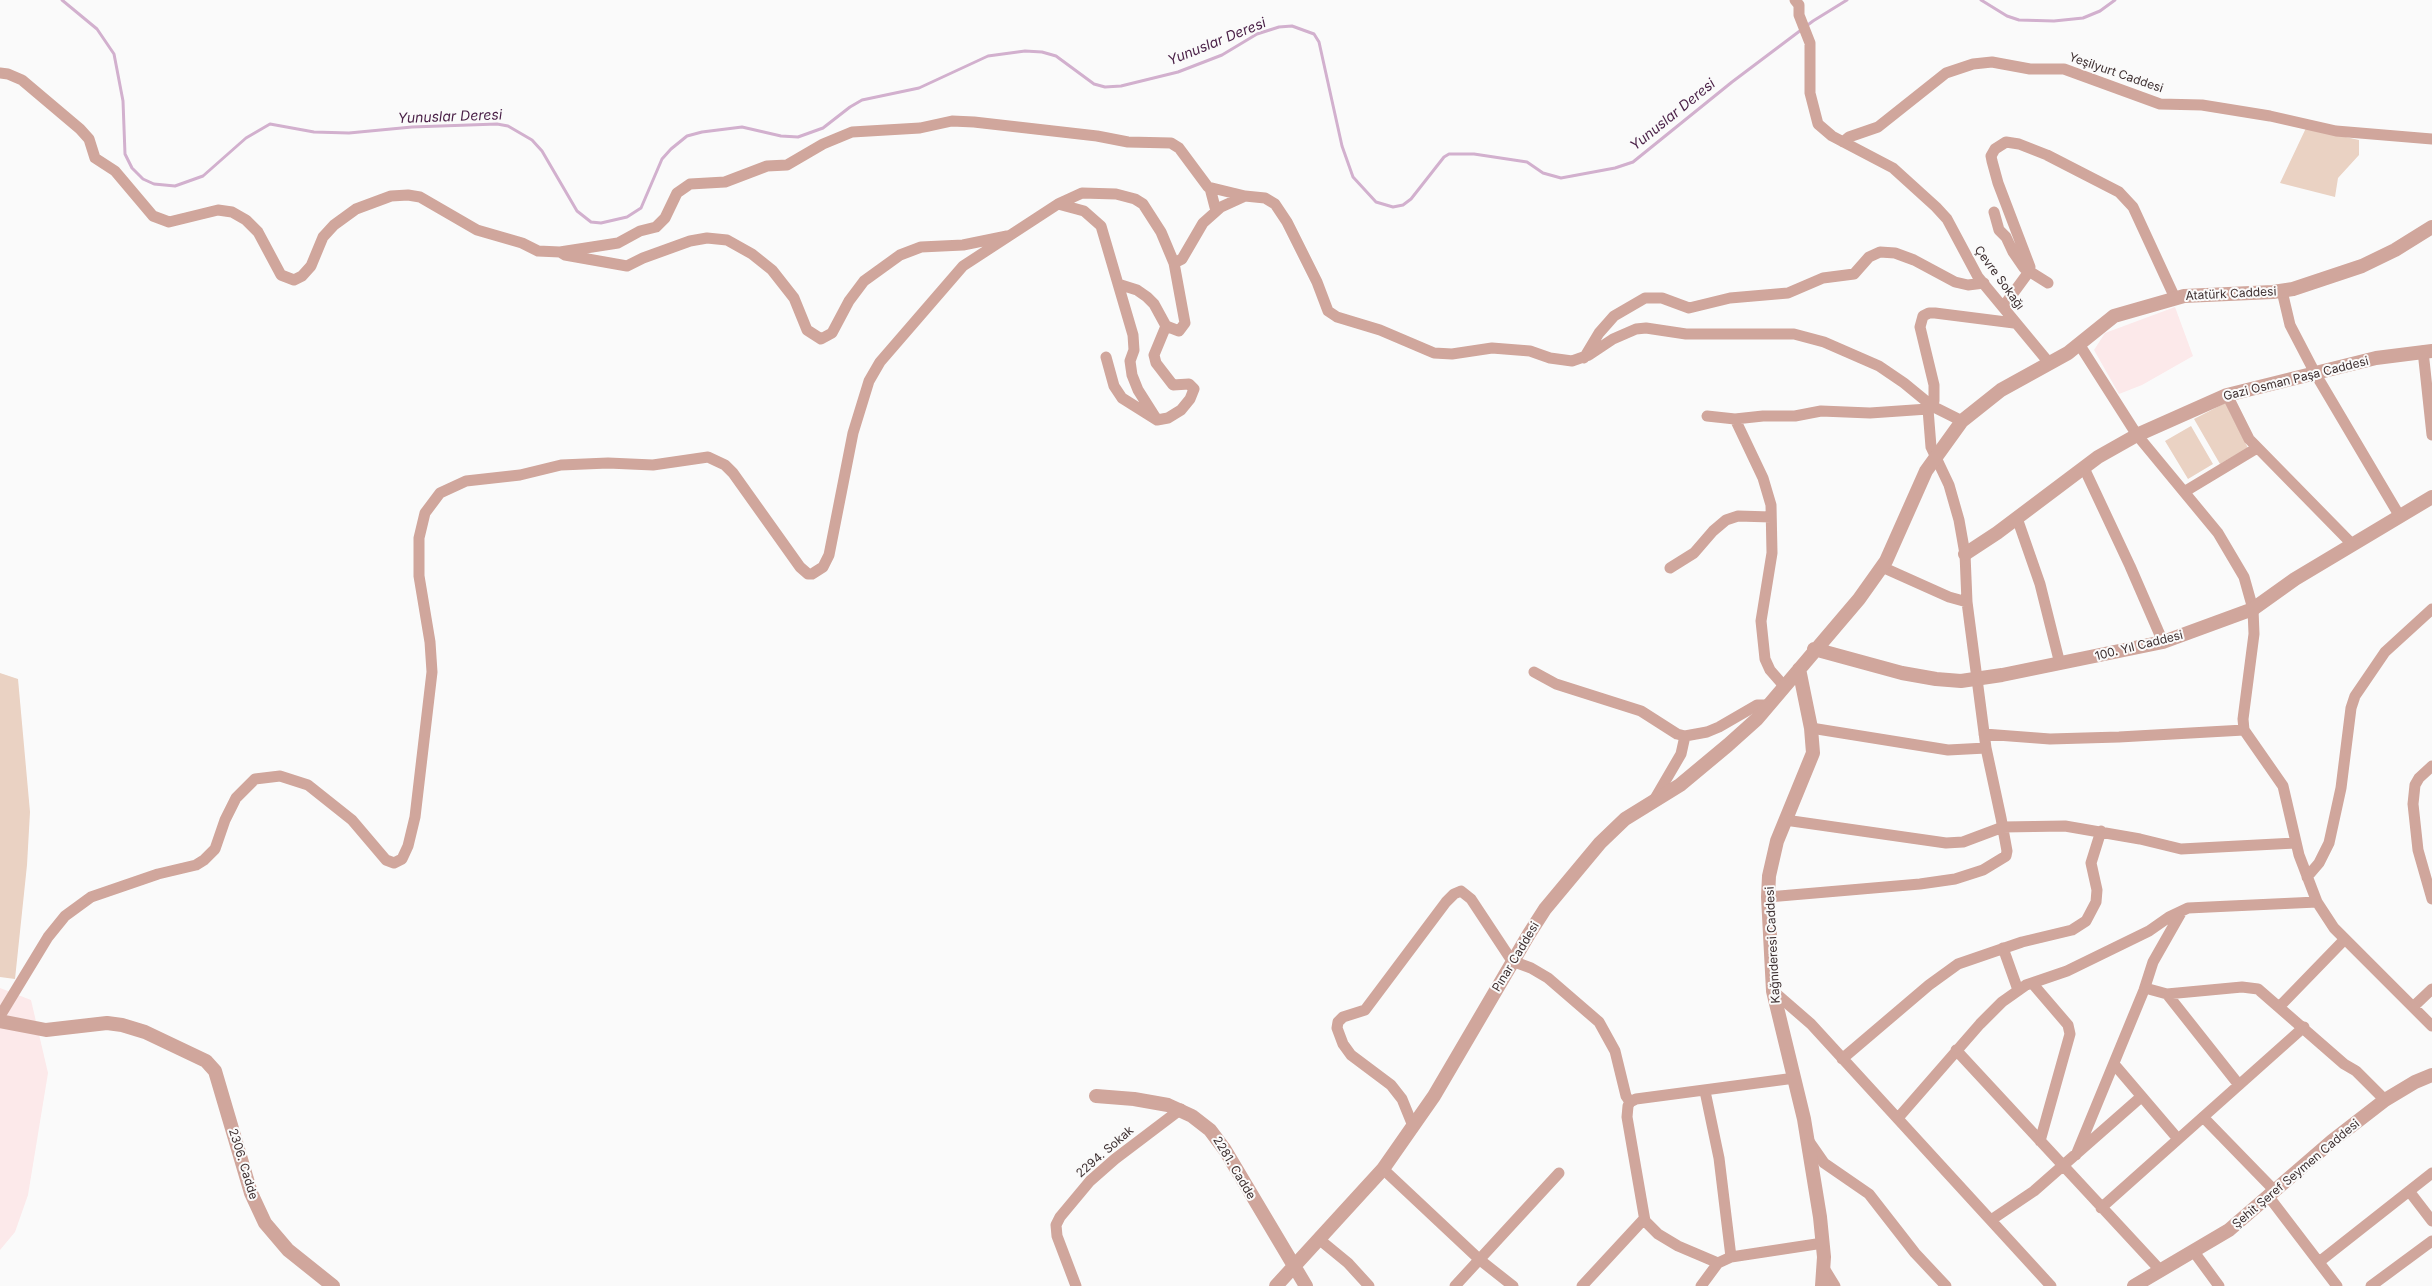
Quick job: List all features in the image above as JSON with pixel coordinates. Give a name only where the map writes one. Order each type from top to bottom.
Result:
[{"type":"street","name":"Çevre Sokağı","points":[[1794,0],[1799,5],[1800,17],[1811,48],[1810,93],[1814,113],[1822,129],[1843,142],[1882,161],[1936,206],[1946,219],[1972,268],[2014,323],[2050,364]]},
{"type":"street","name":"Yeşilyurt Caddesi","points":[[1843,142],[1849,137],[1878,127],[1946,73],[1973,64],[1992,62],[2030,69],[2064,69],[2160,104],[2202,105],[2270,116],[2336,131],[2432,139]]},
{"type":"street","points":[[0,73],[22,80],[80,129],[88,139],[95,158],[115,171],[153,216],[169,222],[218,210],[232,212],[246,220],[258,232],[281,275],[291,280],[298,278],[306,272],[323,237],[334,225],[367,204],[399,195],[415,196],[428,201],[477,230],[522,243],[538,250],[560,252],[618,243],[640,232],[656,227],[665,218],[677,193],[690,184],[725,182],[767,166],[787,165],[835,139],[860,130],[920,128],[961,121],[1097,136],[1123,141],[1171,143],[1179,148],[1203,184],[1210,188],[1245,196],[1266,198],[1280,210],[1317,282],[1326,308],[1337,317],[1380,330],[1434,353],[1452,354],[1492,348],[1530,351],[1566,361],[1584,358],[1621,335],[1646,328],[1686,334],[1800,334],[1824,342],[1879,366],[1904,383],[1930,408],[1962,421]]},
{"type":"street","points":[[2003,307],[2028,272],[2028,259],[1998,183],[1992,161],[1995,148],[2006,142],[2019,144],[2047,155],[2120,192],[2133,207],[2175,298]]},
{"type":"street","points":[[1210,188],[1216,211]]},
{"type":"street","points":[[0,1016],[48,937],[65,916],[91,898],[152,876],[196,865],[210,856],[218,844],[225,820],[236,798],[255,779],[280,776],[308,785],[352,820],[386,860],[394,863],[402,859],[408,846],[415,818],[432,672],[430,642],[419,576],[419,538],[427,508],[435,497],[466,480],[520,475],[561,465],[608,463],[653,465],[708,457],[725,465],[804,571],[812,574],[826,562],[853,433],[874,371],[887,352],[955,273],[969,261],[1058,204],[1082,193],[1091,192],[1116,194],[1135,199],[1143,204],[1155,220],[1174,262],[1185,323],[1179,331],[1166,326],[1154,304],[1147,297],[1137,290],[1118,284]]},
{"type":"street","points":[[1174,262],[1182,259],[1203,223],[1216,211],[1245,196]]},
{"type":"street","points":[[1058,204],[1084,211],[1098,221],[1134,335],[1135,343],[1130,361],[1134,383],[1157,420]]},
{"type":"street","points":[[1994,212],[1999,230],[2028,272],[2048,283]]},
{"type":"street","name":"Atatürk Caddesi","points":[[1882,567],[1934,456],[1962,421],[2001,390],[2050,364],[2114,316],[2175,298],[2206,294],[2282,291],[2362,266],[2395,250],[2432,227]]},
{"type":"street","points":[[560,252],[565,255],[627,266],[642,258],[690,241],[707,238],[727,240],[752,254],[772,270],[794,298],[807,330],[820,339],[832,332],[852,297],[864,281],[900,255],[921,247],[963,245],[1001,236],[1010,236]]},
{"type":"street","points":[[1584,358],[1599,332],[1614,316],[1645,298],[1662,298],[1689,308],[1730,298],[1788,293],[1823,278],[1854,274],[1869,257],[1880,252],[1895,253],[1914,260],[1955,282],[1968,284],[1984,283]]},
{"type":"street","points":[[2282,291],[2290,325],[2315,373],[2399,515]]},
{"type":"street","points":[[1768,897],[1920,884],[1955,879],[1983,870],[2006,856],[2007,851],[2003,827],[1984,734],[1967,602],[1965,554],[1956,504],[1949,485],[1934,456],[1930,438],[1930,408],[1934,384],[1920,327],[1923,316],[1929,313],[2014,323]]},
{"type":"street","points":[[1157,420],[1176,414],[1194,391],[1189,384],[1173,385],[1156,363],[1154,355],[1166,326]]},
{"type":"street","points":[[2079,344],[2137,435],[2218,533],[2239,565],[2248,586],[2252,609],[2254,645],[2243,719],[2244,730],[2282,786],[2295,843],[2317,902],[2334,928],[2432,1026]]},
{"type":"street","points":[[2428,351],[2432,434]]},
{"type":"street","name":"Gazi Osman Paşa Caddesi","points":[[1965,554],[2084,468],[2137,435],[2227,395],[2383,357],[2428,351]]},
{"type":"street","points":[[1106,357],[1118,394],[1157,420]]},
{"type":"street","points":[[2227,395],[2246,434],[2257,448],[2352,544]]},
{"type":"street","points":[[1706,416],[1735,419],[1763,416],[1796,416],[1822,410],[1870,413],[1930,408]]},
{"type":"street","points":[[1735,419],[1764,478],[1771,517],[1772,553],[1761,622],[1765,658],[1770,670],[1784,686]]},
{"type":"street","points":[[2184,492],[2257,448]]},
{"type":"street","points":[[2084,468],[2163,642]]},
{"type":"street","name":"100. Yıl Caddesi","points":[[1814,649],[1936,679],[1961,681],[1977,680],[2060,664],[2163,642],[2252,609],[2295,579],[2399,515],[2432,497]]},
{"type":"street","points":[[1670,568],[1694,554],[1713,530],[1726,520],[1738,516],[1771,517]]},
{"type":"street","points":[[2017,518],[2040,584],[2060,664]]},
{"type":"street","points":[[1882,567],[1949,597],[1967,602]]},
{"type":"street","name":"Pınar Caddesi","points":[[1276,1286],[1383,1169],[1439,1088],[1545,909],[1600,843],[1626,819],[1713,759],[1769,704],[1814,649],[1859,599],[1882,567]]},
{"type":"street","points":[[2307,877],[2319,863],[2329,843],[2341,788],[2350,708],[2355,696],[2385,652],[2432,609]]},
{"type":"street","name":"Kağnıderesi Caddesi","points":[[1799,669],[1811,728],[1813,743],[1811,759],[1785,820],[1772,860],[1768,897],[1773,991],[1796,1078],[1807,1139],[1823,1243],[1824,1268],[1822,1286]]},
{"type":"street","points":[[1534,672],[1556,684],[1641,711],[1677,734],[1685,736],[1719,727],[1757,704],[1769,704]]},
{"type":"street","points":[[1811,728],[1948,750],[1986,748]]},
{"type":"street","points":[[1984,734],[2050,739],[2110,738],[2244,730]]},
{"type":"street","points":[[1653,802],[1682,754],[1685,736]]},
{"type":"street","points":[[2432,766],[2419,778],[2415,785],[2413,804],[2418,850],[2432,899]]},
{"type":"street","points":[[1785,820],[1946,843],[1963,842],[2003,827],[2065,826],[2101,831],[2181,849],[2295,843]]},
{"type":"street","points":[[1842,1059],[1943,974],[1969,959],[2072,930],[2086,921],[2096,902],[2097,890],[2091,863],[2101,831]]},
{"type":"street","points":[[1413,1126],[1402,1099],[1391,1084],[1351,1056],[1343,1044],[1337,1028],[1338,1022],[1343,1017],[1365,1010],[1410,947],[1446,902],[1458,892],[1466,893],[1512,962],[1531,968],[1548,978],[1599,1022],[1615,1050],[1626,1096],[1630,1102],[1627,1117],[1644,1219],[1658,1234],[1678,1246],[1718,1263]]},
{"type":"street","points":[[1898,1118],[1956,1050],[2002,1002],[2018,990],[2067,971],[2149,931],[2182,911],[2197,906],[2317,902]]},
{"type":"street","points":[[2076,1155],[2161,946],[2182,911]]},
{"type":"street","points":[[2280,1006],[2345,939]]},
{"type":"street","points":[[2003,948],[2018,990]]},
{"type":"street","points":[[2032,983],[2068,1025],[2070,1034],[2040,1141]]},
{"type":"street","points":[[2145,988],[2167,994],[2250,987],[2265,993],[2344,1064],[2356,1071],[2385,1100]]},
{"type":"street","points":[[2413,1007],[2432,989]]},
{"type":"street","points":[[1773,991],[1811,1024],[2051,1286]]},
{"type":"street","points":[[2167,994],[2239,1085]]},
{"type":"street","name":"2306. Cadde","points":[[0,1021],[46,1030],[107,1023],[122,1025],[145,1032],[206,1061],[215,1071],[251,1193],[265,1223],[288,1250],[333,1286]]},
{"type":"street","points":[[2101,1208],[2304,1027]]},
{"type":"street","points":[[1956,1050],[2161,1271]]},
{"type":"street","points":[[2114,1064],[2178,1139]]},
{"type":"street","points":[[1630,1102],[1636,1099],[1796,1078]]},
{"type":"street","name":"Şehit Şeref Seymen Caddesi","points":[[2134,1286],[2229,1230],[2311,1158],[2385,1100],[2430,1078]]},
{"type":"street","points":[[1705,1091],[1719,1158],[1731,1257]]},
{"type":"street","name":"2281. Cadde","points":[[1096,1096],[1153,1102],[1181,1109],[1202,1122],[1218,1139],[1306,1286]]},
{"type":"street","points":[[1991,1220],[2026,1198],[2141,1097]]},
{"type":"street","name":"2294. Sokak","points":[[1076,1286],[1061,1252],[1056,1225],[1071,1203],[1103,1169],[1181,1109]]},
{"type":"street","points":[[2203,1117],[2272,1194],[2336,1286]]},
{"type":"street","points":[[1807,1139],[1824,1163],[1869,1194],[1915,1253],[1946,1286]]},
{"type":"street","points":[[1383,1169],[1480,1260],[1513,1286]]},
{"type":"street","points":[[1455,1286],[1559,1173]]},
{"type":"street","points":[[2319,1262],[2432,1173]]},
{"type":"street","points":[[2409,1191],[2432,1221]]},
{"type":"street","points":[[1582,1286],[1644,1219]]},
{"type":"street","points":[[1320,1240],[1348,1263],[1369,1286]]},
{"type":"street","points":[[2371,1286],[2432,1241]]},
{"type":"street","points":[[1701,1286],[1718,1263],[1731,1257],[1823,1243]]},
{"type":"street","points":[[2194,1252],[2218,1286]]},
{"type":"street","points":[[1824,1268],[1835,1286]]},
{"type":"shaded area","points":[[2306,128],[2359,140],[2359,155],[2338,178],[2335,197],[2280,183]]},
{"type":"shaded area","points":[[2175,307],[2193,356],[2142,385],[2119,394],[2094,350],[2105,333]]},
{"type":"shaded area","points":[[2225,403],[2248,448],[2220,464],[2194,419]]},
{"type":"shaded area","points":[[2191,426],[2213,464],[2188,479],[2165,441]]},
{"type":"shaded area","points":[[0,673],[18,679],[30,812],[27,865],[15,979],[0,977]]},
{"type":"shaded area","points":[[0,988],[31,1000],[48,1073],[28,1195],[15,1232],[0,1250]]},
{"type":"waterway","name":"Yunuslar Deresi","points":[[62,0],[97,29],[114,54],[123,101],[125,154],[132,168],[143,179],[154,184],[175,186],[203,176],[246,138],[270,124],[314,132],[349,133],[412,127],[497,124],[508,126],[532,140],[542,151],[577,211],[591,222],[601,223],[627,217],[641,208],[662,159],[687,136],[702,132],[742,127],[781,136],[798,137],[823,128],[862,100],[919,88],[988,56],[1025,51],[1042,52],[1056,56],[1094,84],[1105,87],[1121,86],[1178,72],[1222,55],[1257,34],[1279,27],[1292,26],[1314,34],[1319,42],[1342,146],[1353,177],[1376,202],[1393,207],[1403,205],[1411,199],[1444,157],[1449,154],[1474,154],[1527,162],[1543,173],[1561,178],[1615,168],[1633,162],[1732,82],[1813,21],[1847,0]]},
{"type":"waterway","name":"Yunuslar Deresi","points":[[1981,0],[2007,16],[2019,20],[2054,21],[2083,18],[2100,11],[2115,0]]}]
